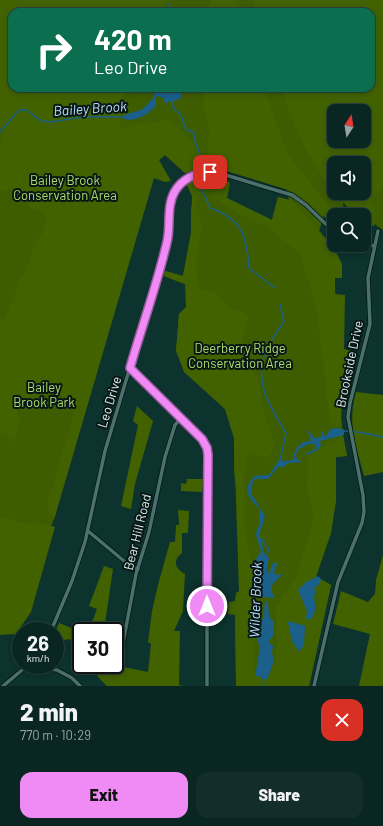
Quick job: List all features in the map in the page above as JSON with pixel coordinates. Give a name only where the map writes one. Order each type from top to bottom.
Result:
[{"type":"street","name":"Leo Drive","points":[[56,622],[72,581],[88,531],[105,450],[167,244],[172,197],[178,187],[187,178],[198,173],[215,172],[286,193],[301,201],[327,225]]},
{"type":"street","name":"Brookside Drive","points":[[314,686],[338,582],[362,523],[364,512],[363,495],[349,426],[350,403],[370,324],[368,282],[378,231]]},
{"type":"street","points":[[130,368],[203,441],[208,455],[207,686]]},
{"type":"street","name":"Bear Hill Road","points":[[124,639],[138,569],[149,532],[167,450],[175,426],[180,418]]},
{"type":"street","points":[[88,531],[130,566],[138,569]]},
{"type":"street","points":[[3,686],[17,674]]},
{"type":"street","points":[[64,674],[72,678],[80,686]]},
{"type":"green space","points":[[0,0],[383,0],[383,94],[371,126],[371,104],[327,104],[327,148],[363,148],[360,156],[327,156],[327,200],[371,200],[371,178],[383,152],[383,230],[371,222],[371,208],[353,208],[343,202],[343,208],[327,208],[327,218],[324,216],[319,231],[327,240],[327,252],[334,252],[337,354],[353,357],[341,410],[342,428],[344,430],[343,435],[347,456],[336,457],[336,500],[331,533],[315,576],[331,585],[309,686],[236,686],[235,601],[248,600],[234,471],[234,438],[225,409],[199,385],[176,351],[179,314],[193,301],[197,289],[164,276],[165,271],[183,276],[191,233],[191,207],[197,203],[198,199],[196,170],[185,173],[165,155],[159,160],[28,606],[0,630]],"holes":[[[217,168],[286,188],[289,200],[278,197],[272,220],[227,198],[230,184],[217,181]]]},
{"type":"green space","name":"Bailey Brook Conservation Area","points":[[0,0],[168,0],[163,8],[8,8],[8,92],[128,92],[123,96],[123,109],[120,126],[125,129],[138,123],[156,123],[161,120],[170,121],[189,138],[197,151],[200,169],[185,173],[165,155],[159,160],[171,181],[165,182],[154,178],[54,520],[47,505],[77,402],[49,390],[39,396],[27,399],[20,404],[17,411],[20,419],[15,443],[5,433],[0,437],[0,323],[4,319],[14,297],[17,285],[26,269],[36,242],[42,234],[46,220],[43,213],[30,208],[19,189],[13,188],[0,192],[0,147],[4,129],[0,126]]},
{"type":"green space","points":[[212,0],[236,0],[238,8],[208,8]]},
{"type":"green space","points":[[252,0],[383,0],[383,187],[370,203],[377,216],[374,226],[371,226],[371,208],[348,208],[341,200],[371,200],[371,156],[327,156],[327,183],[309,155],[297,130],[282,92],[375,92],[375,8],[255,8]]},
{"type":"green space","points":[[204,92],[265,92],[287,153],[330,208],[327,208],[327,218],[295,192],[220,169],[211,168],[207,158],[209,129],[204,109]]},
{"type":"green space","name":"Deerberry Ridge Conservation Area","points":[[206,177],[230,182],[227,198],[272,220],[278,197],[290,200],[302,211],[327,240],[327,252],[336,252],[342,264],[342,278],[335,278],[335,294],[345,295],[344,349],[354,352],[342,400],[342,428],[330,422],[317,312],[300,254],[268,227],[240,215],[205,193],[199,197],[195,209],[202,223],[196,265],[198,289],[216,293],[232,310],[238,310],[246,314],[249,319],[243,337],[244,345],[249,361],[260,385],[262,406],[272,434],[273,442],[273,449],[265,458],[254,453],[247,453],[244,478],[245,533],[255,571],[259,619],[255,634],[253,673],[255,676],[267,680],[275,663],[277,643],[275,608],[297,575],[314,519],[307,488],[308,457],[332,441],[338,441],[340,436],[343,435],[347,456],[336,457],[336,500],[331,533],[316,577],[306,582],[298,590],[307,611],[306,616],[315,614],[316,602],[314,595],[316,592],[314,589],[320,583],[321,579],[331,585],[309,686],[236,686],[235,615],[228,614],[229,602],[235,601],[236,593],[239,591],[234,438],[225,409],[184,372],[176,351],[179,314],[186,307],[185,284],[164,276],[165,271],[183,276],[191,233],[192,196],[187,185],[193,179]],"holes":[[[289,622],[302,624],[306,629],[304,645],[299,652],[291,638]]]},
{"type":"green space","points":[[356,392],[383,395],[383,472],[364,476],[352,424],[353,404]]},
{"type":"green space","points":[[137,406],[153,421],[135,484],[131,509],[121,506],[138,425],[133,421]]},
{"type":"green space","points":[[187,479],[203,479],[202,492],[181,491],[181,483],[186,484]]},
{"type":"green space","points":[[178,510],[189,511],[188,533],[182,533],[182,553],[176,562],[177,567],[185,574],[183,611],[174,631],[180,631],[179,685],[183,686],[107,686],[98,677],[97,674],[124,674],[124,667],[148,672],[151,644],[148,642],[152,611],[170,542],[175,542],[176,525],[179,525]]},
{"type":"green space","points":[[0,516],[28,524],[33,522],[55,527],[31,612],[24,622],[12,622],[12,634],[0,635]]},
{"type":"green space","points":[[383,555],[383,686],[359,686],[370,634],[333,624],[341,591],[368,602],[375,594],[376,580]]},
{"type":"green space","points":[[104,566],[113,569],[105,622],[92,622],[97,609],[89,606]]},
{"type":"green space","points":[[64,625],[72,628],[72,641],[69,639],[64,640]]},
{"type":"water","points":[[155,92],[183,92],[181,98],[172,102],[169,101],[166,103],[164,102],[163,98],[158,96],[156,97],[156,106],[145,115],[136,119],[127,120],[122,118],[126,114],[143,109],[153,98]]},
{"type":"water","points":[[337,428],[344,430],[344,435],[320,441],[321,445],[318,450],[306,455],[306,453],[316,449],[316,446],[311,443],[299,449],[295,457],[302,462],[288,463],[284,467],[278,467],[268,479],[255,479],[253,482],[251,493],[265,516],[259,533],[264,553],[269,558],[266,573],[269,573],[273,563],[277,563],[280,556],[274,573],[277,575],[282,575],[273,584],[271,589],[274,596],[273,598],[257,596],[256,587],[261,582],[256,559],[261,552],[256,536],[259,526],[260,509],[248,494],[248,485],[255,476],[269,475],[279,460],[293,460],[298,446],[303,442],[311,441],[309,434],[304,430],[309,432],[315,438],[321,437],[321,431],[323,432],[324,436],[327,435],[330,429]]},
{"type":"water","points":[[318,576],[321,579],[320,583],[314,589],[316,592],[314,596],[314,614],[311,619],[306,619],[307,611],[298,590],[306,582]]},
{"type":"water","points":[[265,600],[268,603],[269,616],[274,622],[274,635],[268,642],[273,646],[272,653],[274,661],[267,680],[255,676],[260,647],[257,639],[264,614]]},
{"type":"water","points":[[289,621],[305,626],[304,645],[299,652],[292,641],[288,623]]},
{"type":"waterway","points":[[168,4],[171,8]]},
{"type":"waterway","points":[[170,99],[175,110],[181,115],[186,129],[194,133],[195,141],[204,167]]},
{"type":"waterway","name":"Bailey Brook","points":[[0,132],[18,111],[22,110],[28,111],[39,120],[46,122],[87,117],[123,117]]},
{"type":"waterway","points":[[204,178],[200,185],[210,208],[221,212],[236,223],[241,230],[247,247],[249,268],[275,288]]},
{"type":"waterway","points":[[280,304],[284,321],[264,356],[262,377],[266,396],[286,433],[280,461]]},
{"type":"waterway","name":"Wilder Brook","points":[[344,431],[383,437]]},
{"type":"waterway","points":[[260,539],[264,541],[264,544],[269,548],[267,555]]},
{"type":"waterway","name":"Wilder Brook","points":[[266,567],[268,575]]},
{"type":"waterway","name":"Wilder Brook","points":[[263,678],[264,686]]},
{"type":"route","points":[[207,606],[207,448],[202,439],[130,368],[167,244],[170,204],[172,197],[178,187],[187,178],[198,173],[210,172]]},
{"type":"park label","name":"Bailey Brook Park","points":[[44,394]]}]
